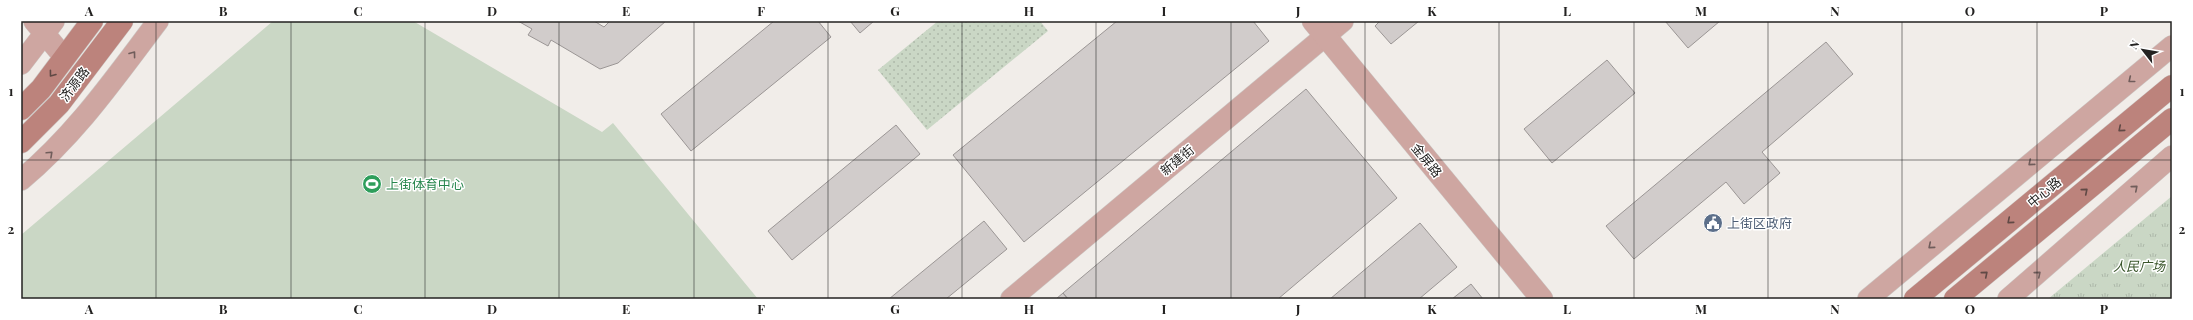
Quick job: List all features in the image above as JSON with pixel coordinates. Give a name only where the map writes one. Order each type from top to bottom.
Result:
[{"type":"main road","name":"济源路","points":[[21,109],[41,89],[92,21]]},
{"type":"main road","name":"济源路","points":[[21,142],[59,104],[122,21]]},
{"type":"main road","name":"中心路","points":[[1916,299],[2172,86]]},
{"type":"main road","name":"中心路","points":[[1955,299],[2172,118]]},
{"type":"street","points":[[21,180],[61,144],[81,123],[158,21]]},
{"type":"street","name":"新建街","points":[[1011,299],[1319,29],[1343,21]]},
{"type":"street","points":[[21,64],[44,25],[64,57]]},
{"type":"street","name":"金屏路","points":[[1319,29],[1542,299]]},
{"type":"street","points":[[1868,299],[2172,46]]},
{"type":"street","points":[[2008,299],[2172,156]]},
{"type":"green space","name":"上街体育中心","points":[[273,21],[413,21],[602,132],[613,123],[758,299],[21,299],[21,235]]},
{"type":"green space","points":[[938,21],[1040,21],[1048,31],[927,130],[878,70]]},
{"type":"green space","name":"人民广场","points":[[2172,196],[2172,299],[2048,299]]},
{"type":"building","points":[[518,21],[594,21],[604,27],[610,21],[666,21],[618,63],[600,69],[551,40],[548,46],[528,35],[532,29]]},
{"type":"building","points":[[774,21],[818,21],[831,37],[691,151],[661,114]]},
{"type":"building","points":[[850,21],[874,21],[860,33]]},
{"type":"building","points":[[1117,21],[1253,21],[1269,41],[1024,242],[953,155]]},
{"type":"building","points":[[1380,21],[1419,21],[1391,44],[1375,26]]},
{"type":"building","points":[[1665,21],[1720,21],[1688,48]]},
{"type":"building","points":[[1826,42],[1853,74],[1762,152],[1780,173],[1744,204],[1726,182],[1634,259],[1606,226]]},
{"type":"building","points":[[1607,60],[1635,93],[1552,163],[1524,129]]},
{"type":"building","points":[[1306,89],[1397,198],[1278,299],[1068,299],[1063,293]]},
{"type":"building","points":[[896,125],[920,154],[792,260],[768,231]]},
{"type":"building","points":[[984,221],[1007,249],[946,299],[889,299]]},
{"type":"building","points":[[1420,223],[1457,267],[1419,299],[1330,299]]},
{"type":"building","points":[[1471,284],[1483,299],[1452,299]]},
{"type":"building","points":[[1063,293],[1068,299],[1056,299]]},
{"type":"place","name":"上街体育中心","points":[[372,184]]},
{"type":"place","name":"上街区政府","points":[[1713,223]]}]
